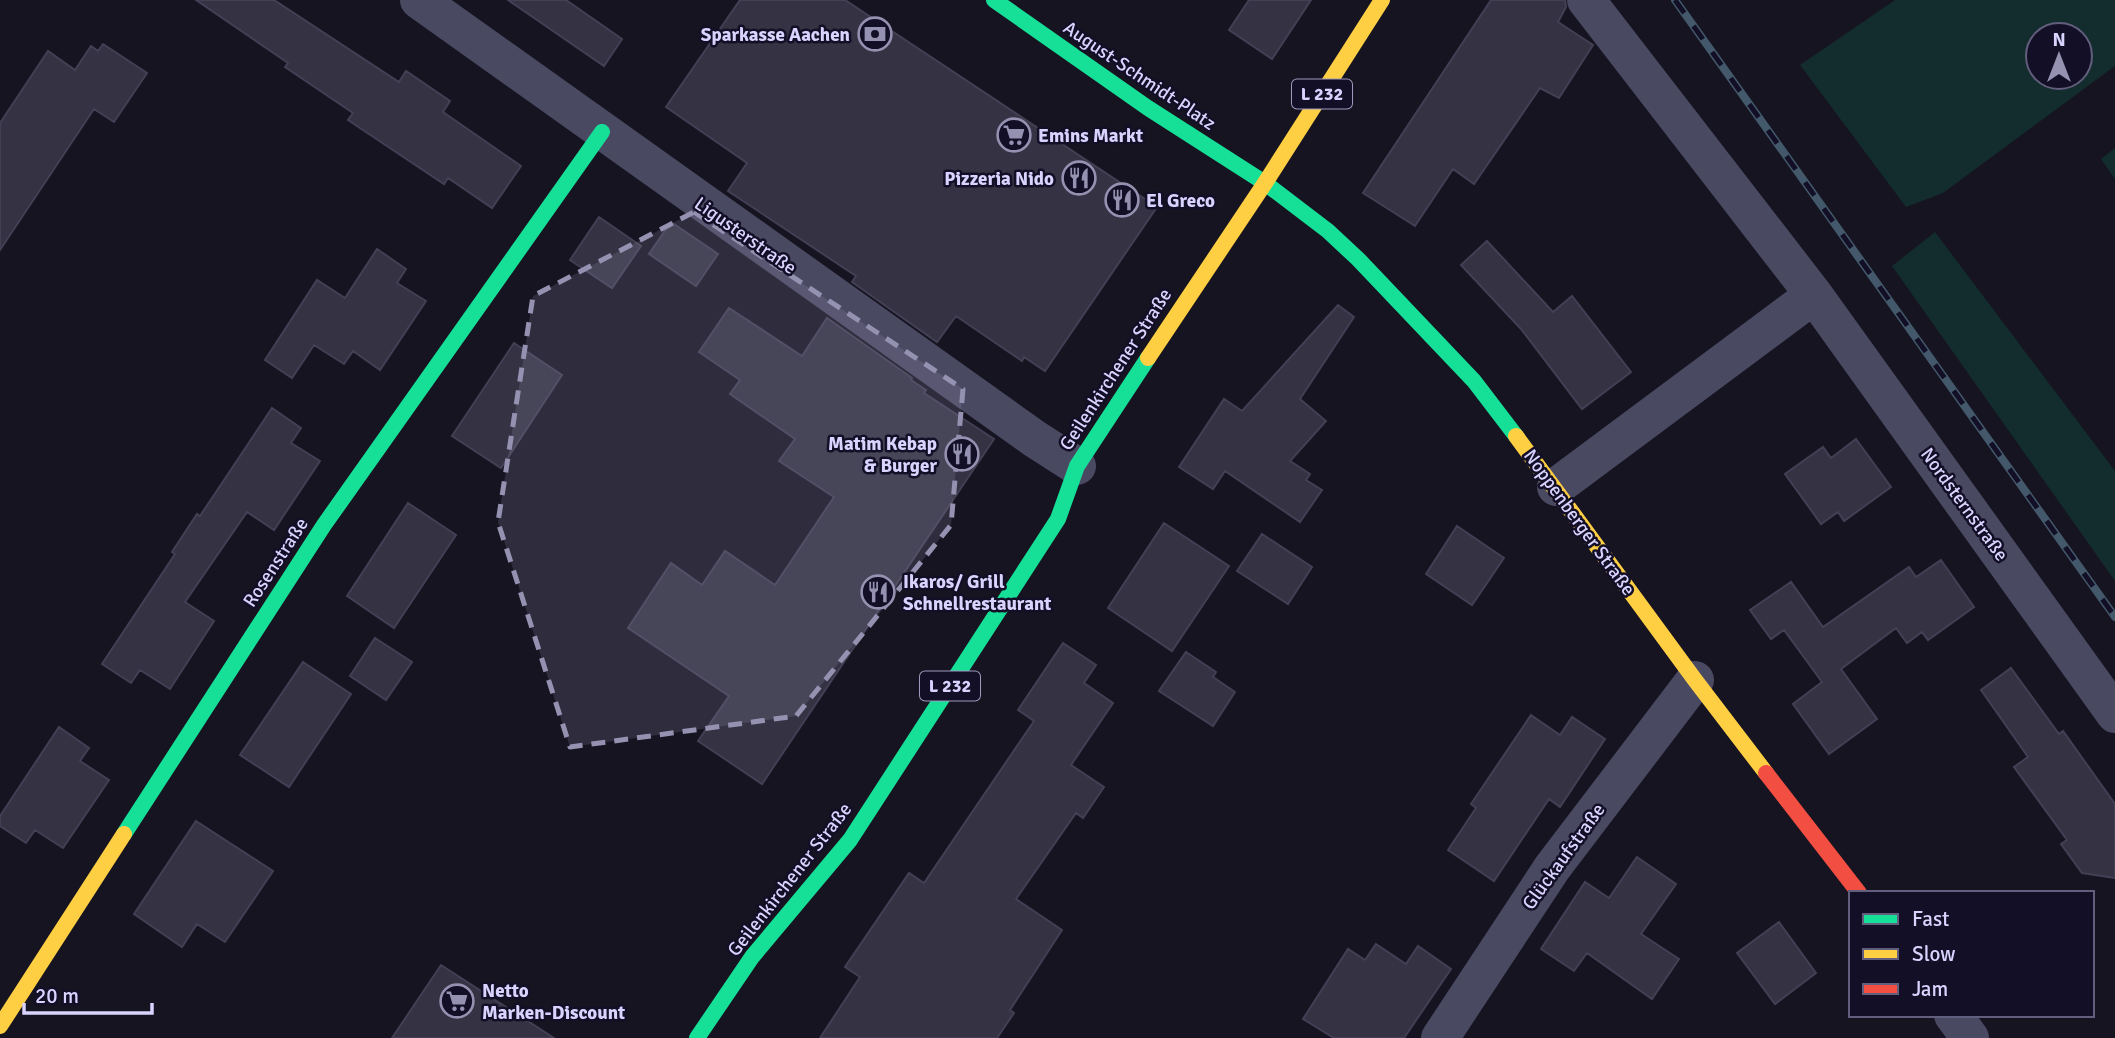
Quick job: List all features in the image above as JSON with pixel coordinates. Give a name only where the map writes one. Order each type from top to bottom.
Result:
[{"type":"street","name":"Ligusterstraße","points":[[419,0],[1035,439],[1077,466]]},
{"type":"street","name":"August-Schmidt-Platz","points":[[994,0],[1138,101],[1265,183]]},
{"type":"street","name":"Geilenkirchener Straße","points":[[697,1038],[752,957],[850,840],[1058,519],[1077,466],[1265,183],[1382,0]]},
{"type":"street","name":"Nordsternstraße","points":[[1587,0],[1814,295],[2115,714]]},
{"type":"street","name":"Rosenstraße","points":[[0,1026],[324,525],[602,132]]},
{"type":"street","name":"Noppenberger Straße","points":[[1265,183],[1328,231],[1359,259],[1474,381],[1556,488],[1695,680],[1856,891]]},
{"type":"street","points":[[1556,488],[1814,295]]},
{"type":"street","name":"Glückaufstraße","points":[[1440,1038],[1552,867],[1695,680]]},
{"type":"street","points":[[1954,1017],[1970,1038]]},
{"type":"highlighted area","points":[[694,212],[963,389],[951,525],[796,716],[570,747],[498,522],[533,296]]},
{"type":"green space","points":[[1895,0],[2115,0],[2115,66],[2094,82],[2094,21],[2024,21],[2024,91],[2081,91],[1943,193],[1906,207],[1800,65]]},
{"type":"green space","points":[[2115,148],[2115,179],[2101,159]]},
{"type":"green space","points":[[1935,232],[2115,471],[2115,581],[1892,266]]},
{"type":"building","points":[[196,0],[274,0],[399,82],[406,71],[450,101],[443,112],[521,166],[492,208],[448,178],[444,184],[348,120],[353,113],[285,67],[288,63]]},
{"type":"building","points":[[508,0],[566,0],[622,39],[604,66]]},
{"type":"building","points":[[740,0],[845,0],[1157,207],[1045,371],[1024,357],[1022,361],[956,316],[937,342],[852,282],[856,276],[728,191],[747,163],[666,107]]},
{"type":"building","points":[[1249,0],[1311,0],[1272,59],[1229,30]]},
{"type":"building","points":[[1491,0],[1565,0],[1566,7],[1558,22],[1593,45],[1559,98],[1540,88],[1474,184],[1453,169],[1415,226],[1363,193]]},
{"type":"building","points":[[103,44],[147,73],[114,122],[94,109],[0,250],[0,123],[48,51],[75,70],[91,46],[98,51]]},
{"type":"building","points":[[599,217],[641,246],[612,288],[570,260]]},
{"type":"building","points":[[671,222],[718,254],[696,286],[649,254]]},
{"type":"building","points":[[1487,241],[1553,312],[1572,296],[1631,372],[1582,409],[1521,329],[1461,265]]},
{"type":"building","points":[[377,249],[406,269],[397,283],[426,301],[380,370],[353,351],[344,364],[314,345],[292,378],[265,360],[317,280],[345,298]]},
{"type":"building","points":[[1338,305],[1354,317],[1300,399],[1326,421],[1290,461],[1310,474],[1306,480],[1322,490],[1300,522],[1225,471],[1213,489],[1179,467],[1224,399],[1242,411]]},
{"type":"building","points":[[729,308],[802,356],[827,318],[912,378],[911,380],[926,390],[924,393],[994,439],[762,784],[698,741],[729,696],[628,628],[671,563],[702,585],[725,551],[775,585],[834,497],[779,461],[795,439],[730,394],[740,380],[699,352]]},
{"type":"building","points":[[514,343],[562,375],[501,468],[452,436]]},
{"type":"building","points":[[272,408],[301,428],[291,443],[320,461],[274,530],[247,512],[185,602],[214,621],[170,689],[140,670],[131,683],[102,664],[175,554],[172,552],[197,514],[200,516]]},
{"type":"building","points":[[1856,439],[1891,487],[1844,521],[1838,512],[1821,524],[1785,474],[1823,447],[1831,458]]},
{"type":"building","points":[[408,503],[456,535],[394,628],[347,596]]},
{"type":"building","points":[[1164,523],[1229,566],[1172,651],[1108,608]]},
{"type":"building","points":[[1457,526],[1504,558],[1472,605],[1426,574]]},
{"type":"building","points":[[1262,534],[1312,567],[1288,604],[1237,571]]},
{"type":"building","points":[[1941,560],[1974,607],[1928,640],[1922,632],[1907,643],[1896,628],[1841,669],[1877,719],[1829,754],[1793,704],[1822,682],[1784,630],[1771,639],[1750,610],[1791,582],[1823,627],[1909,567],[1916,577]]},
{"type":"building","points":[[375,638],[412,662],[386,700],[350,676]]},
{"type":"building","points":[[1063,643],[1096,665],[1084,683],[1113,703],[1071,765],[1104,787],[1083,818],[1076,813],[1016,899],[1062,930],[1010,1010],[1014,1013],[997,1038],[820,1038],[860,977],[845,967],[909,873],[924,883],[1034,721],[1018,710]]},
{"type":"building","points":[[1186,652],[1216,672],[1213,677],[1235,692],[1213,726],[1159,691]]},
{"type":"building","points":[[303,662],[351,694],[289,787],[240,755]]},
{"type":"building","points":[[2011,668],[2059,734],[2063,731],[2115,804],[2115,878],[2082,873],[2061,844],[2067,840],[2014,767],[2028,757],[1981,690]]},
{"type":"building","points":[[1531,715],[1560,735],[1572,717],[1605,739],[1560,807],[1549,799],[1494,881],[1448,850],[1476,808],[1471,804]]},
{"type":"building","points":[[59,727],[89,748],[80,761],[109,780],[63,848],[35,830],[26,843],[0,826],[0,816]]},
{"type":"building","points":[[196,821],[273,871],[225,942],[197,924],[182,947],[134,914]]},
{"type":"building","points":[[1637,857],[1676,884],[1641,934],[1679,959],[1652,999],[1587,953],[1574,971],[1541,949],[1585,882],[1609,898]]},
{"type":"building","points":[[1779,922],[1816,973],[1775,1004],[1737,953]]},
{"type":"building","points":[[1376,944],[1406,964],[1418,946],[1451,969],[1404,1038],[1334,1038],[1303,1019],[1348,949],[1365,960]]},
{"type":"building","name":"Netto Marken-Discount","points":[[441,965],[554,1038],[392,1038]]},
{"type":"railway","points":[[1675,0],[2115,617]]},
{"type":"traffic: fast","points":[[994,0],[1148,108],[1265,183],[1328,231],[1474,381],[1516,436]]},
{"type":"traffic: fast","points":[[124,834],[324,525],[602,132]]},
{"type":"traffic: fast","points":[[697,1038],[752,957],[850,840],[1058,519],[1077,466],[1148,358]]},
{"type":"traffic: slow","points":[[1148,358],[1265,183],[1382,0]]},
{"type":"traffic: slow","points":[[1516,436],[1766,773]]},
{"type":"traffic: slow","points":[[0,1026],[124,834]]},
{"type":"traffic: jam","points":[[1766,773],[1857,891]]},
{"type":"place","name":"Sparkasse Aachen","points":[[875,34]]},
{"type":"place","name":"Emins Markt","points":[[1014,135]]},
{"type":"place","name":"Pizzeria Nido","points":[[1079,178]]},
{"type":"place","name":"El Greco","points":[[1122,200]]},
{"type":"place","name":"Matim Kebap & Burger","points":[[962,454]]},
{"type":"place","name":"Ikaros/ Grill Schnellrestaurant","points":[[878,592]]},
{"type":"place","name":"Netto Marken-Discount","points":[[457,1001]]}]
